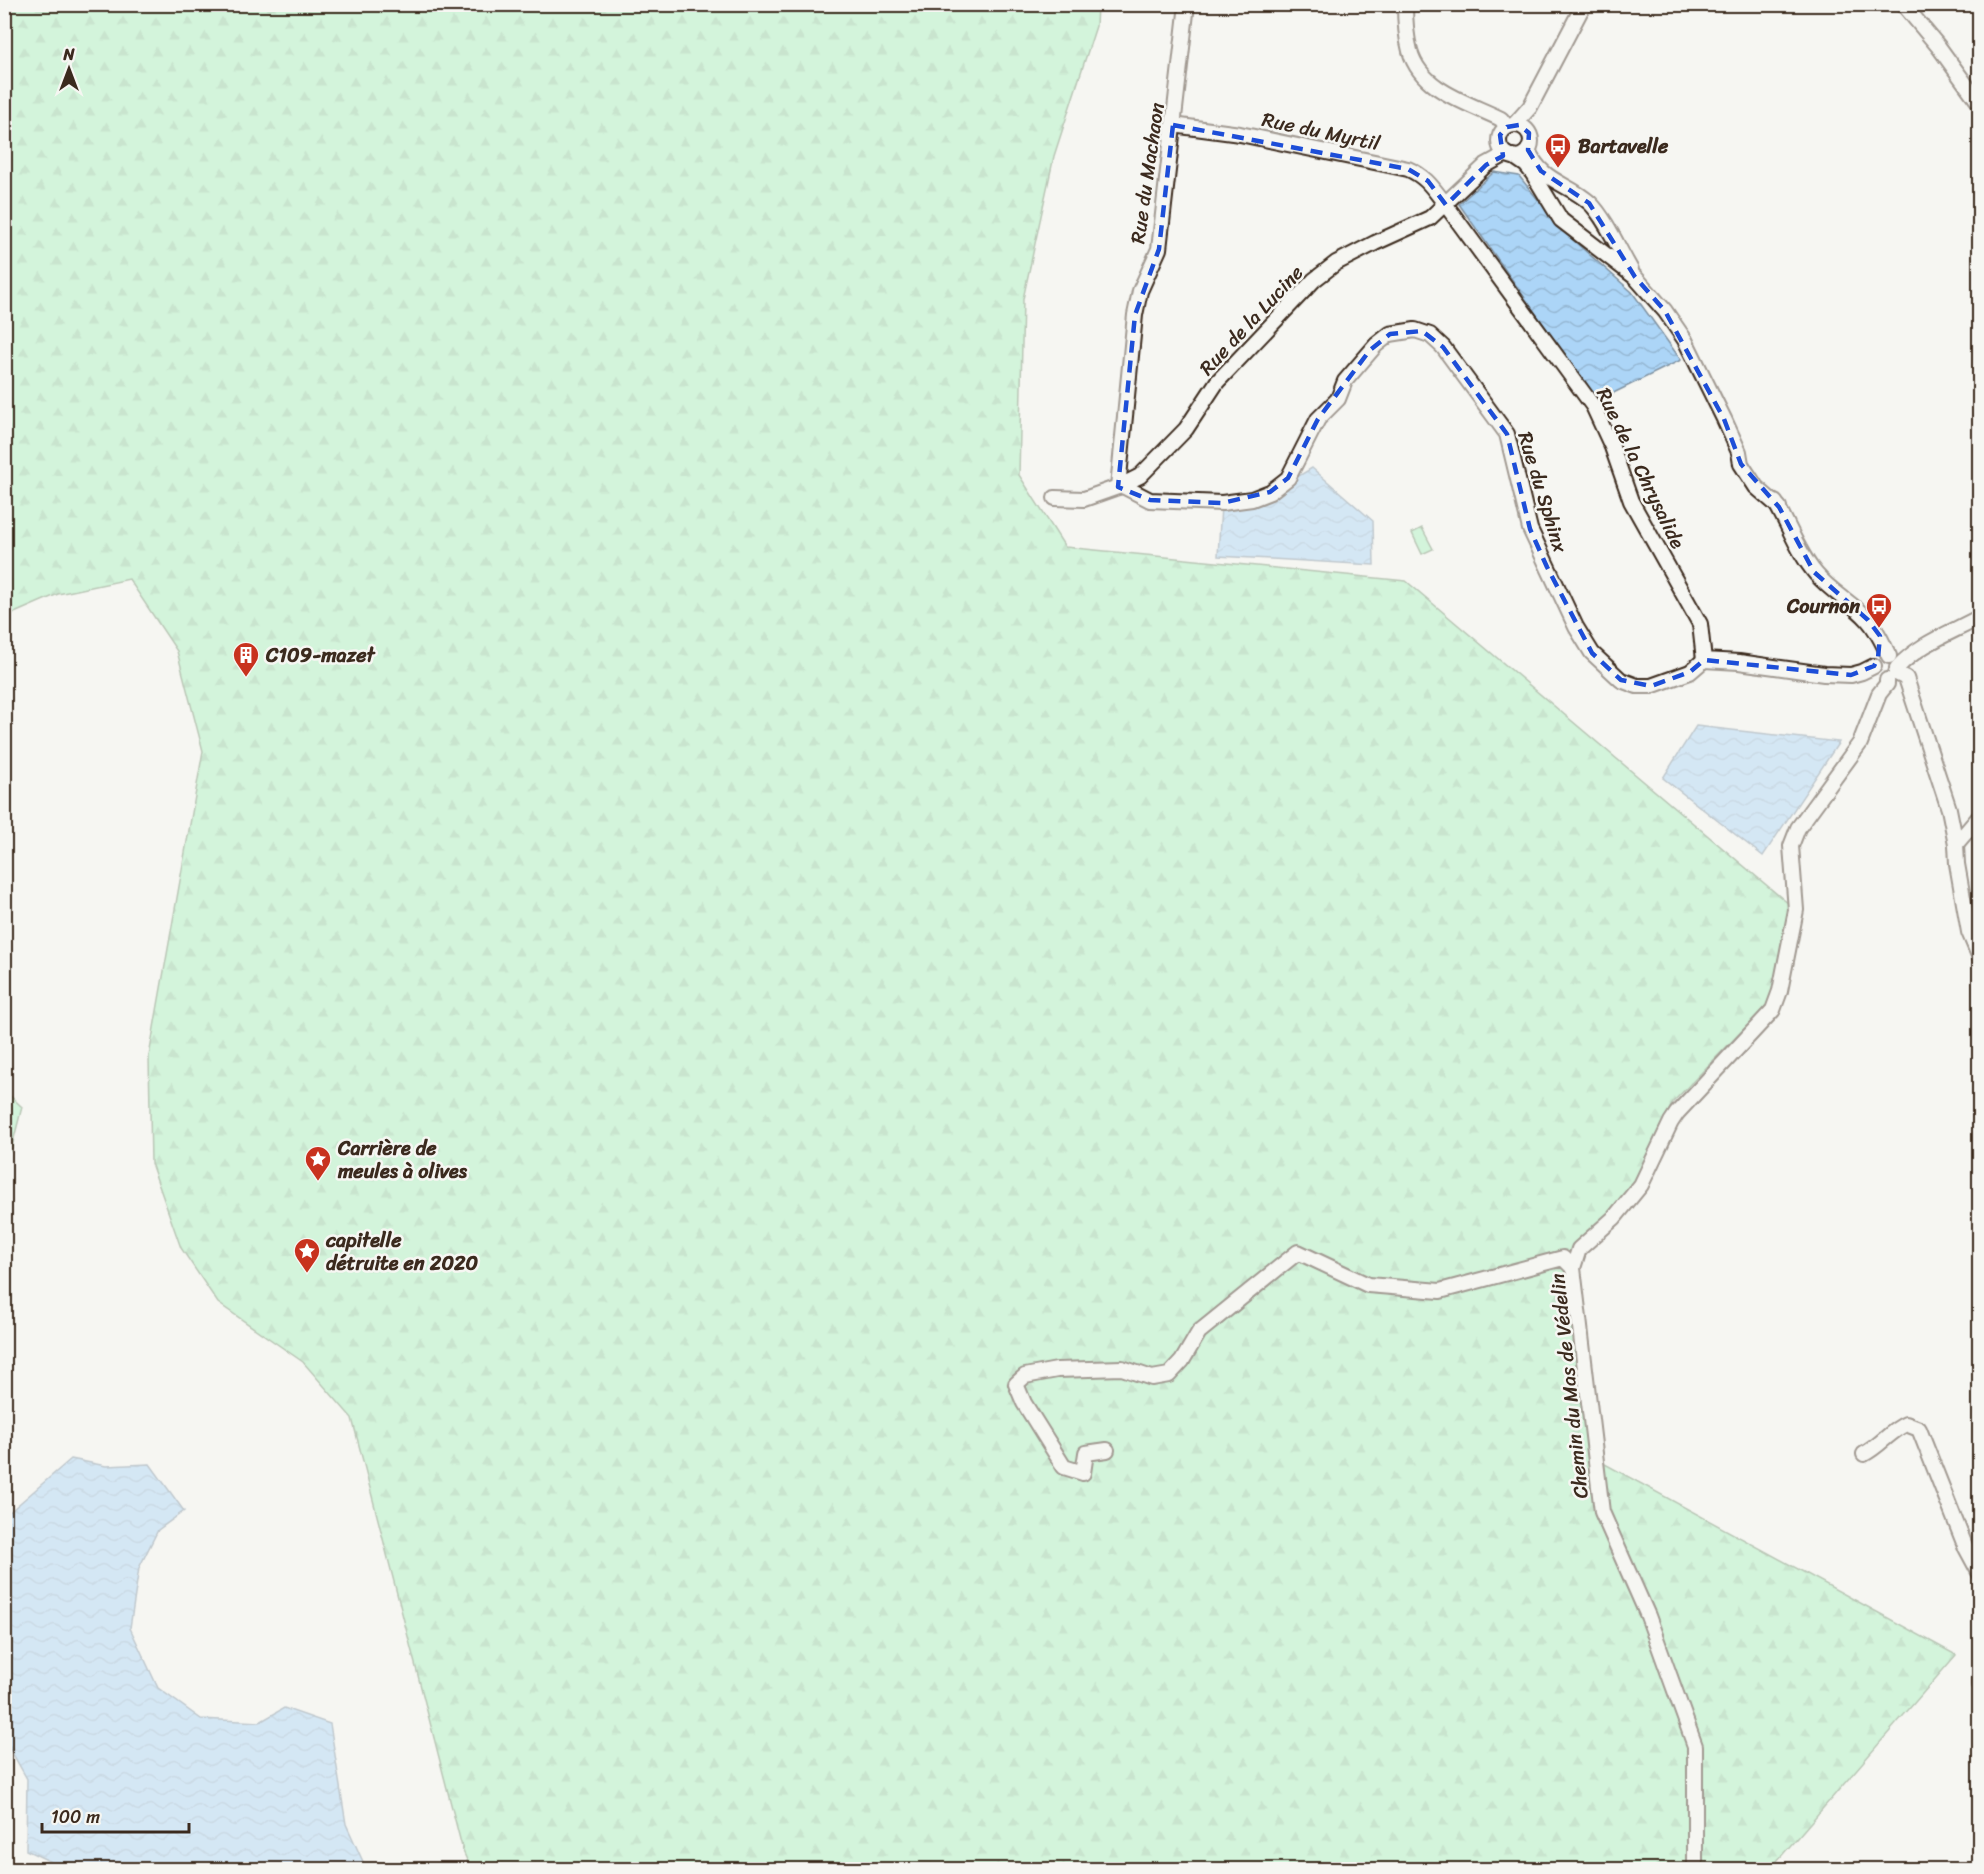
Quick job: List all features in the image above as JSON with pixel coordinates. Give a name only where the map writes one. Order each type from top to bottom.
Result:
[{"type":"street","name":"Rue du Machaon","points":[[1120,486],[1135,315],[1140,291],[1159,249],[1187,4]]},
{"type":"street","points":[[1405,4],[1410,53],[1421,72],[1440,91],[1483,110],[1510,139],[1561,220],[1635,277],[1665,311],[1685,340],[1739,452],[1767,487],[1814,573],[1868,620],[1880,636],[1885,668]]},
{"type":"street","name":"Rue de la Lucine","points":[[1055,498],[1084,500],[1140,476],[1186,429],[1217,382],[1314,280],[1336,263],[1430,218],[1446,205],[1510,139],[1530,107],[1584,4]]},
{"type":"street","points":[[1902,4],[1938,46],[1980,104]]},
{"type":"street","name":"Rue du Myrtil","points":[[1173,125],[1240,134],[1408,169],[1428,181],[1446,205]]},
{"type":"street","points":[[1510,139],[1531,141],[1528,150],[1519,156],[1510,139]]},
{"type":"street","points":[[1528,150],[1540,171],[1581,196],[1597,211],[1635,277]]},
{"type":"street","name":"Rue de la Chrysalide","points":[[1446,205],[1593,405],[1612,447],[1631,501],[1700,624],[1704,660]]},
{"type":"street","name":"Rue du Sphinx","points":[[1120,486],[1150,500],[1222,503],[1252,499],[1270,492],[1288,478],[1318,419],[1338,399],[1345,381],[1370,350],[1390,334],[1422,331],[1443,347],[1507,434],[1530,529],[1576,627],[1592,652],[1621,680],[1638,686],[1651,686],[1690,672],[1704,660]]},
{"type":"street","points":[[1704,660],[1851,675],[1885,668],[1932,640],[1980,617]]},
{"type":"street","points":[[1885,668],[1906,678],[1946,800],[1956,844],[1957,864],[1969,932],[1980,957]]},
{"type":"street","name":"Chemin du Mas de Védelin","points":[[1695,1869],[1695,1746],[1648,1616],[1602,1512],[1573,1268],[1579,1249],[1614,1218],[1641,1185],[1677,1113],[1773,1010],[1780,991],[1796,910],[1791,846],[1798,828],[1860,743],[1879,694],[1887,684],[1885,668]]},
{"type":"street","points":[[1956,844],[1980,816]]},
{"type":"street","points":[[1107,1450],[1086,1453],[1083,1473],[1064,1467],[1024,1403],[1016,1384],[1025,1376],[1057,1370],[1122,1368],[1152,1378],[1169,1375],[1182,1361],[1199,1332],[1298,1252],[1368,1285],[1440,1291],[1563,1258],[1573,1268]]},
{"type":"street","points":[[1864,1454],[1894,1429],[1906,1424],[1919,1429],[1966,1548],[1980,1574]]},
{"type":"street","points":[[1980,1679],[1980,1685]]},
{"type":"highlighted area","points":[[1173,125],[1408,169],[1428,181],[1446,205],[1486,165],[1503,156],[1500,135],[1507,127],[1519,125],[1529,133],[1528,150],[1541,171],[1589,203],[1635,277],[1665,311],[1724,419],[1741,464],[1779,507],[1814,572],[1868,620],[1880,636],[1878,658],[1874,666],[1851,675],[1704,660],[1690,672],[1651,686],[1621,680],[1592,653],[1547,567],[1530,529],[1507,434],[1443,347],[1422,331],[1390,334],[1370,350],[1318,419],[1288,478],[1270,492],[1222,503],[1150,500],[1118,487],[1135,315],[1159,249]]},
{"type":"green space","points":[[5,5],[1097,5],[1096,26],[1054,156],[1023,299],[1019,475],[1065,547],[1406,581],[1790,905],[1770,1002],[1673,1102],[1629,1192],[1578,1245],[1569,1288],[1603,1463],[1956,1655],[1770,1869],[471,1869],[463,1851],[352,1418],[303,1362],[218,1303],[181,1248],[151,1163],[149,1056],[203,751],[177,651],[129,579],[58,594],[5,617]]},
{"type":"green space","points":[[1422,528],[1433,549],[1422,554],[1412,533]]},
{"type":"green space","points":[[5,1091],[22,1107],[11,1150],[5,1156]]},
{"type":"water","points":[[1494,172],[1519,176],[1565,233],[1632,292],[1681,360],[1597,401],[1459,204]]},
{"type":"water","points":[[1312,468],[1373,521],[1374,565],[1218,556],[1221,506],[1272,499],[1297,477]]},
{"type":"water","points":[[1696,726],[1839,742],[1763,856],[1663,778]]},
{"type":"water","points":[[71,1459],[106,1466],[150,1464],[184,1511],[158,1530],[139,1568],[130,1628],[158,1688],[201,1719],[260,1722],[284,1708],[330,1724],[346,1824],[365,1866],[364,1869],[66,1869],[26,1850],[27,1779],[5,1740],[5,1516]]},
{"type":"place","name":"Bartavelle","points":[[1558,169]]},
{"type":"place","name":"Cournon","points":[[1879,629]]},
{"type":"place","name":"C109-mazet","points":[[246,678]]},
{"type":"place","name":"Carrière de meules à olives","points":[[318,1182]]},
{"type":"place","name":"capitelle détruite en 2020","points":[[307,1274]]}]
